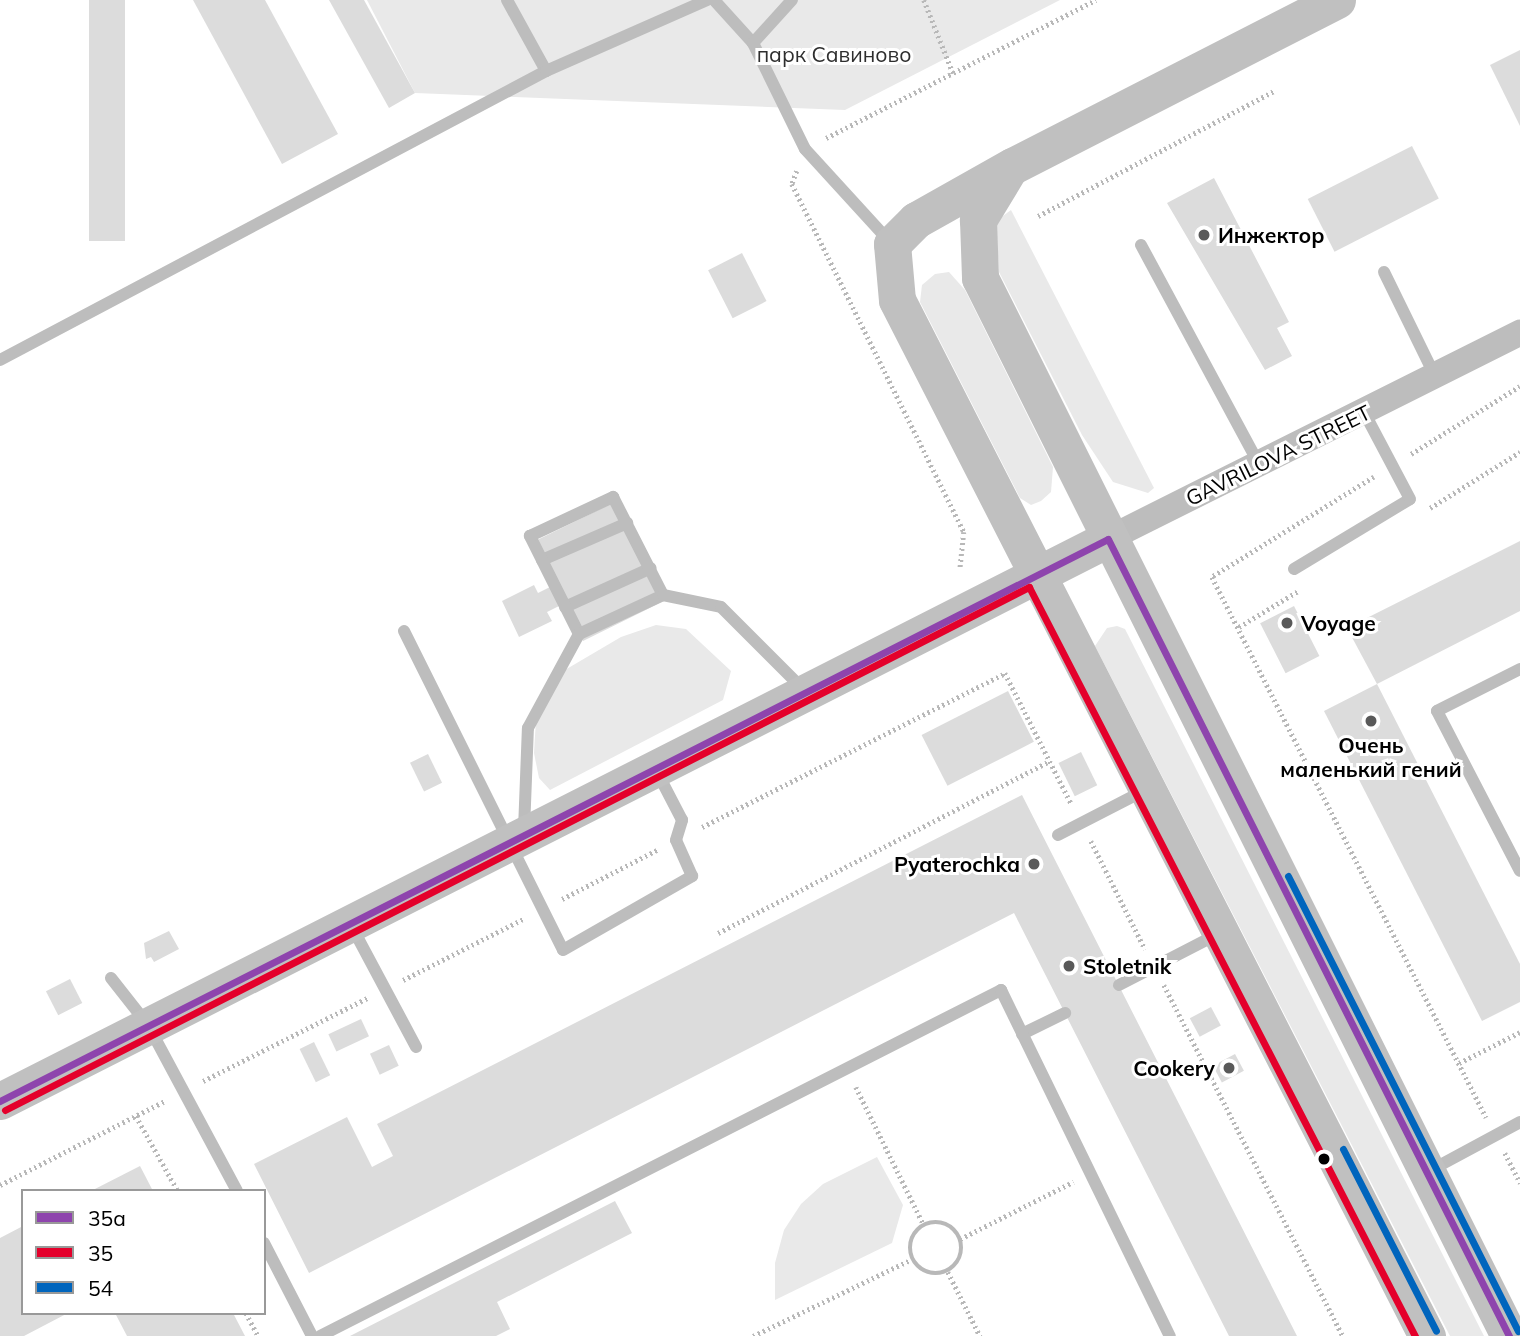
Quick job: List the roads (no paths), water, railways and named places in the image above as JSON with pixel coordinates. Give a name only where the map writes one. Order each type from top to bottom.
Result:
[{"type":"main road","points":[[1337,0],[1012,166],[916,220],[892,244],[897,300],[1034,573],[1222,933],[1427,1336]]},
{"type":"main road","points":[[1012,166],[978,220],[980,278],[1424,1174],[1509,1336]]},
{"type":"main road","name":"GAVRILOVA STREET","points":[[0,1101],[1034,573],[1108,539]]},
{"type":"street","name":"GAVRILOVA STREET","points":[[1108,539],[1258,462],[1365,414],[1520,334]]},
{"type":"lane","points":[[507,0],[545,71]]},
{"type":"lane","points":[[0,360],[545,71],[706,0]]},
{"type":"lane","points":[[714,0],[753,43],[805,149],[892,244]]},
{"type":"lane","points":[[753,43],[792,0]]},
{"type":"lane","points":[[1141,245],[1258,462]]},
{"type":"lane","points":[[1384,272],[1435,376]]},
{"type":"lane","points":[[1294,569],[1410,499],[1365,414]]},
{"type":"lane","points":[[579,634],[530,536],[613,497],[663,595]]},
{"type":"lane","points":[[542,560],[627,523]]},
{"type":"lane","points":[[565,607],[651,568]]},
{"type":"lane","points":[[517,837],[528,728],[579,634],[663,595],[721,607],[805,691]]},
{"type":"lane","points":[[404,631],[517,837],[542,909],[563,950],[692,876],[676,840],[682,820],[654,767]]},
{"type":"lane","points":[[1520,668],[1437,710],[1520,871]]},
{"type":"lane","points":[[1058,835],[1147,789]]},
{"type":"lane","points":[[350,922],[416,1047]]},
{"type":"lane","points":[[1119,985],[1222,933]]},
{"type":"lane","points":[[111,978],[148,1025],[236,1189]]},
{"type":"lane","points":[[320,1336],[848,1071],[1001,990],[1170,1336]]},
{"type":"lane","points":[[1022,1034],[1065,1013]]},
{"type":"lane","points":[[1424,1174],[1520,1122]]},
{"type":"lane","points":[[266,1247],[313,1336]]},
{"type":"place","name":"Инжектор","points":[[1204,235]]},
{"type":"place","name":"Voyage","points":[[1287,623]]},
{"type":"place","name":"Очень маленький гений","points":[[1371,721]]},
{"type":"place","name":"Pyaterochka","points":[[1034,864]]},
{"type":"place","name":"Stoletnik","points":[[1069,966]]},
{"type":"place","name":"Cookery","points":[[1229,1068]]},
{"type":"park label","name":"парк Савиново","points":[[834,54]]}]
